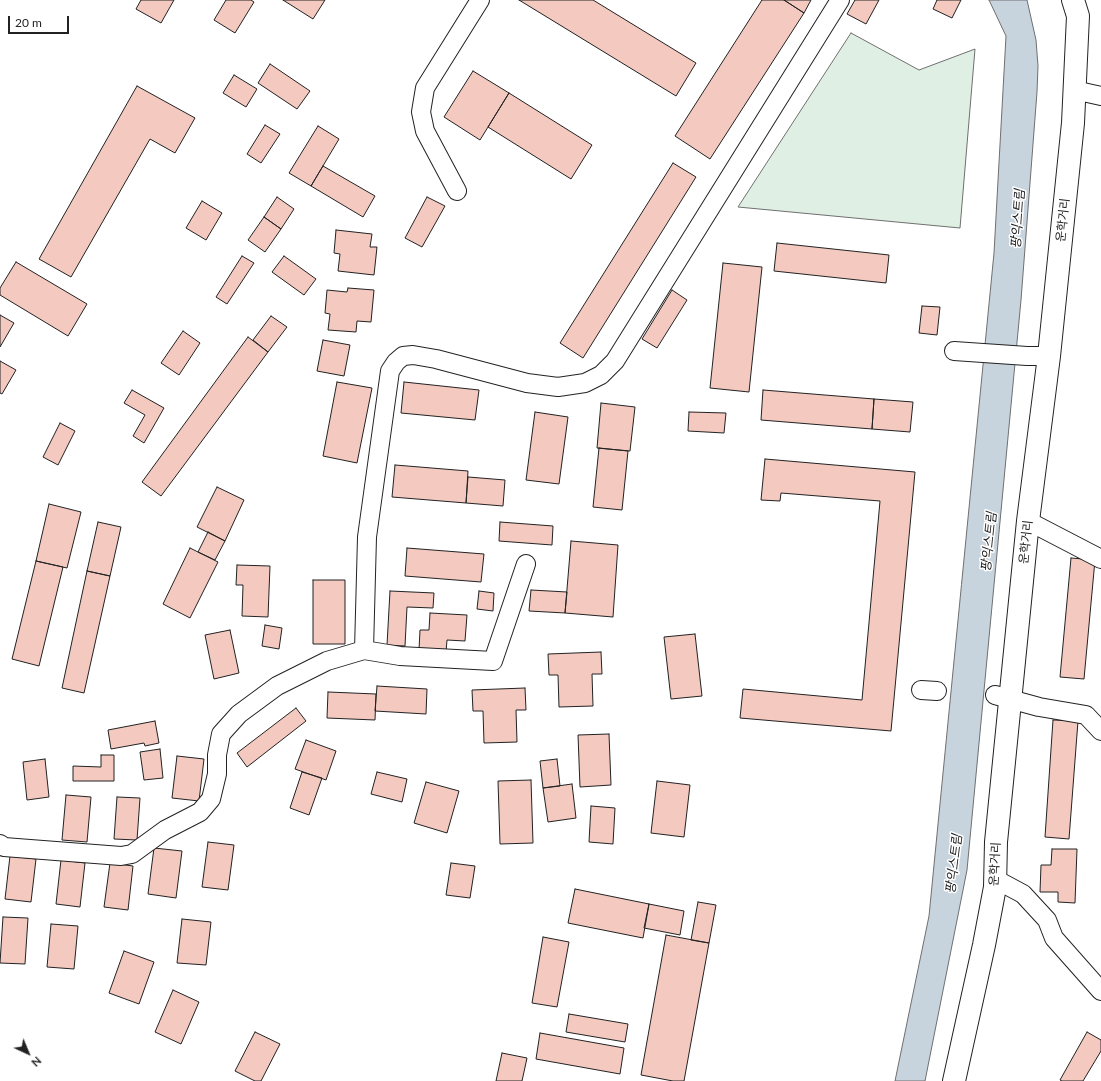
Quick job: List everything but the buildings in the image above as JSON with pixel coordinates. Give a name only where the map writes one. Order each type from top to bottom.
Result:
[{"type":"main road","name":"운학거리","points":[[954,1081],[984,945],[995,887],[1003,697],[1028,521],[1049,356],[1072,123],[1078,16],[1073,0]]},
{"type":"street","points":[[457,191],[425,131],[421,112],[425,88],[480,0]]},
{"type":"street","points":[[364,650],[367,537],[390,371],[396,362],[404,356],[413,354],[527,382],[558,387],[585,383],[601,375],[615,361],[840,0]]},
{"type":"street","points":[[1074,90],[1101,96]]},
{"type":"street","points":[[962,351],[1027,356],[1049,356]]},
{"type":"street","points":[[1028,521],[1101,559]]},
{"type":"street","points":[[0,844],[4,847],[121,856],[132,854],[165,830],[200,812],[211,799],[218,774],[217,755],[221,734],[239,714],[277,686],[327,661],[364,650],[400,656],[493,661],[526,564]]},
{"type":"street","points":[[1003,697],[1038,706],[1086,715],[1101,731]]},
{"type":"street","points":[[995,879],[1023,894],[1046,920],[1054,938],[1101,991]]},
{"type":"green space","points":[[851,33],[919,70],[975,49],[960,228],[738,207]]},
{"type":"water","name":"팡익스트림","points":[[989,0],[1027,0],[1036,40],[1038,66],[1037,92],[1021,300],[967,870],[925,1081],[895,1081],[929,916],[994,253],[1006,36]]}]
